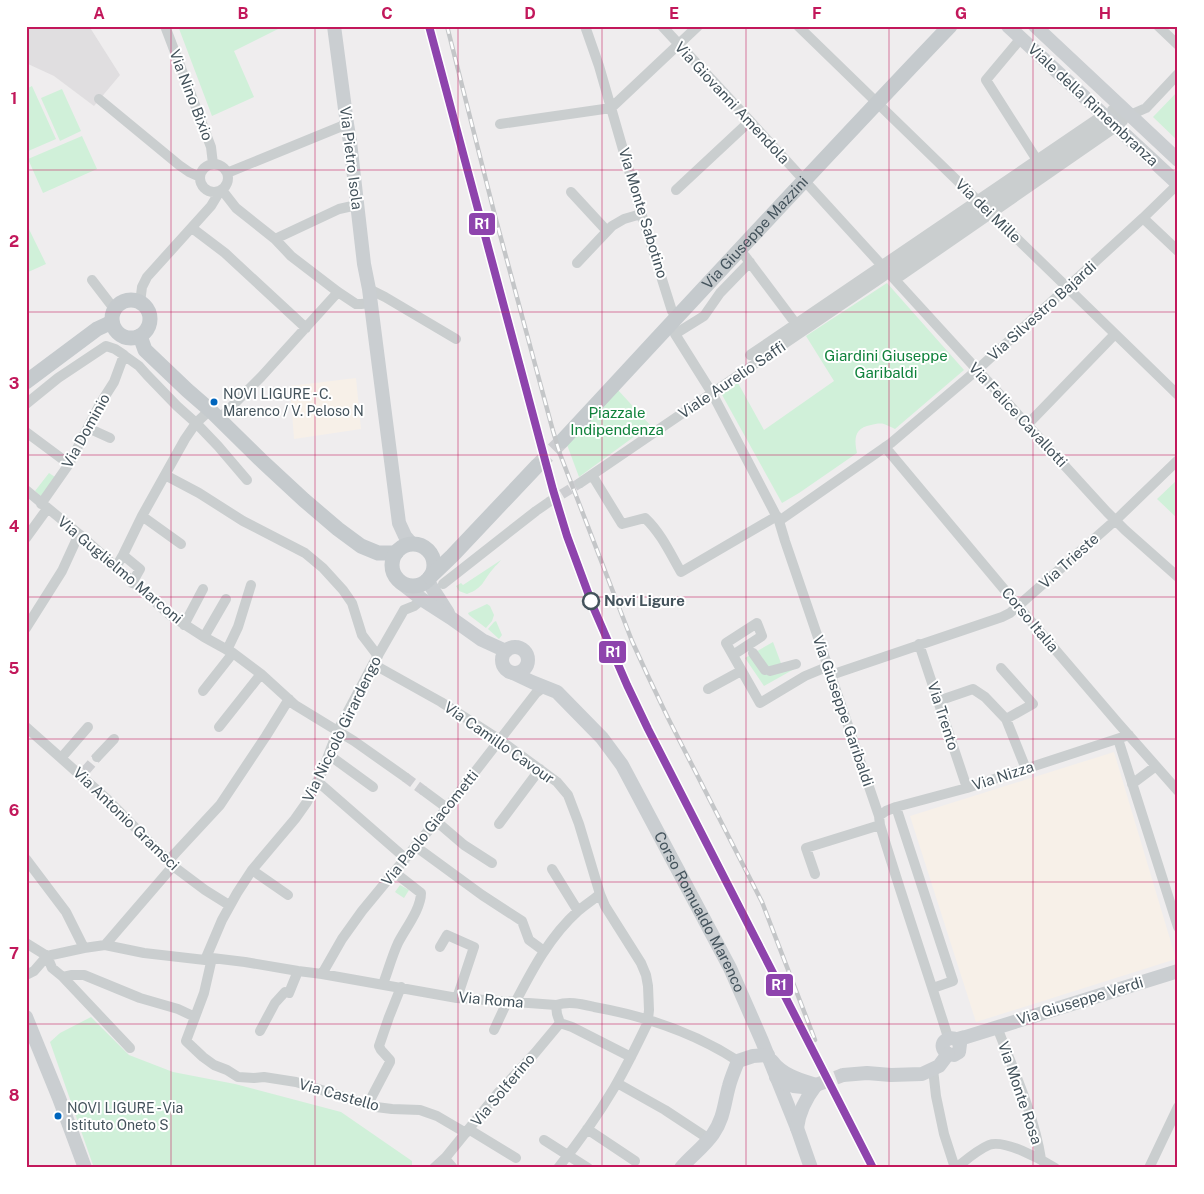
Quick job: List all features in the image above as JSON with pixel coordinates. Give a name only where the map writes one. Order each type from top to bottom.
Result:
[{"type":"main road","name":"Via Giuseppe Mazzini","points":[[562,440],[675,325],[804,180],[950,26]]},
{"type":"main road","points":[[134,301],[140,303],[150,316],[148,328],[140,336],[134,338],[122,336],[114,328],[114,316],[118,306],[123,302],[134,301]]},
{"type":"main road","points":[[26,382],[114,316]]},
{"type":"main road","points":[[140,336],[145,350],[270,469],[352,542],[406,585],[417,586],[433,580],[445,563],[456,555],[537,466]]},
{"type":"main road","points":[[338,529],[371,551],[387,554],[396,553]]},
{"type":"main road","points":[[399,581],[392,569],[392,564],[396,553],[403,547],[412,544],[423,547],[430,555],[433,564],[433,580]]},
{"type":"main road","points":[[430,555],[456,555]]},
{"type":"street","name":"Via Nino Bixio","points":[[165,26],[210,147],[212,164]]},
{"type":"street","name":"Via Pietro Isola","points":[[334,26],[399,523],[405,536],[412,544]]},
{"type":"street","name":"Via Monte Sabotino","points":[[585,26],[599,66],[675,325],[714,397]]},
{"type":"street","name":"Via Giovanni Amendola","points":[[662,26],[804,180]]},
{"type":"street","points":[[500,124],[611,108],[698,26]]},
{"type":"street","name":"Via dei Mille","points":[[798,26],[978,201],[990,209],[1178,395]]},
{"type":"street","name":"Viale della Rimembranza","points":[[1008,26],[1116,117],[1178,160]]},
{"type":"street","name":"Viale della Rimembranza","points":[[1035,26],[1178,184]]},
{"type":"street","points":[[1159,27],[1178,45]]},
{"type":"street","points":[[1022,39],[986,80],[1037,160]]},
{"type":"street","points":[[895,280],[1116,117],[1146,108],[1178,74]]},
{"type":"street","points":[[99,99],[189,172],[200,177]]},
{"type":"street","name":"Viale Aurelio Saffi","points":[[580,483],[714,397],[882,271],[1037,160],[1116,117]]},
{"type":"street","points":[[676,190],[750,121]]},
{"type":"street","points":[[227,173],[346,124]]},
{"type":"street","points":[[140,303],[142,286],[147,277],[192,228],[225,188],[228,181],[227,173],[221,166],[209,165],[203,170],[200,177],[202,185],[208,191],[221,191]]},
{"type":"street","name":"Via Felice Cavallotti","points":[[804,180],[882,271],[895,280],[1115,520],[1178,577]]},
{"type":"street","name":"Via Silvestro Bajardi","points":[[592,475],[622,524],[645,518],[654,526],[681,572],[778,518],[885,447],[977,370],[1068,288],[1178,184]]},
{"type":"street","points":[[221,191],[236,208],[276,239],[291,256],[356,304],[361,304],[370,296],[385,297],[456,339]]},
{"type":"street","points":[[571,192],[607,231]]},
{"type":"street","points":[[276,239],[339,209],[358,205]]},
{"type":"street","points":[[894,269],[976,213]]},
{"type":"street","points":[[577,263],[612,226],[624,219],[642,214]]},
{"type":"street","points":[[1143,218],[1178,250]]},
{"type":"street","points":[[192,228],[225,253],[306,328]]},
{"type":"street","points":[[675,325],[704,316],[748,259],[796,324]]},
{"type":"street","points":[[750,355],[882,271]]},
{"type":"street","points":[[92,280],[114,316]]},
{"type":"street","points":[[116,567],[142,516],[196,423],[214,415],[261,377],[338,292]]},
{"type":"street","points":[[1027,425],[1115,334]]},
{"type":"street","points":[[26,404],[58,378],[106,346],[115,349],[140,366],[218,446],[247,480]]},
{"type":"street","name":"Via Dominio","points":[[26,538],[114,382],[124,356]]},
{"type":"street","name":"Via Giuseppe Garibaldi","points":[[714,397],[778,518],[879,820],[947,1034],[955,1041]]},
{"type":"street","points":[[88,428],[110,438]]},
{"type":"street","points":[[27,435],[69,464]]},
{"type":"street","name":"Corso Italia","points":[[885,447],[1018,606],[1177,788]]},
{"type":"street","name":"Via Trieste","points":[[742,671],[760,703],[805,676],[830,671],[1002,617],[1018,606],[1115,520],[1178,460]]},
{"type":"street","points":[[165,475],[199,493],[244,521],[305,553],[323,568],[352,603],[362,635],[375,660]]},
{"type":"street","name":"Via Guglielmo Marconi","points":[[26,490],[79,534],[170,615],[230,651],[261,674],[307,713],[338,730],[405,777]]},
{"type":"street","points":[[451,618],[433,580],[463,568],[550,502]]},
{"type":"street","points":[[142,516],[181,544]]},
{"type":"street","points":[[26,628],[62,571],[79,534]]},
{"type":"street","points":[[456,555],[463,568]]},
{"type":"street","points":[[123,556],[140,569],[132,583]]},
{"type":"street","points":[[399,581],[421,599],[451,618],[504,657],[506,669],[514,673],[522,671],[528,664],[527,655],[522,649],[514,647],[504,657]]},
{"type":"street","points":[[203,691],[230,651],[251,584]]},
{"type":"street","points":[[184,624],[203,589]]},
{"type":"street","points":[[204,637],[226,599]]},
{"type":"street","name":"Via Niccolò Girardengo","points":[[238,1077],[214,1065],[186,1041],[204,993],[208,959],[229,905],[252,870],[307,802],[329,755],[338,730],[375,660],[404,610],[419,602]]},
{"type":"street","name":"Via Trento","points":[[919,644],[967,788]]},
{"type":"street","points":[[754,653],[769,674],[796,665]]},
{"type":"street","points":[[708,689],[742,671],[733,655]]},
{"type":"street","name":"Via Camillo Cavour","points":[[375,660],[411,685],[500,740],[540,768],[557,782],[568,795],[579,824],[600,894],[644,969],[648,986],[649,1019]]},
{"type":"street","name":"Corso Romualdo Marenco","points":[[528,664],[544,687]]},
{"type":"street","points":[[1001,668],[1033,704],[1006,719]]},
{"type":"street","name":"Corso Romualdo Marenco","points":[[514,673],[557,692],[602,738],[622,765],[727,962],[747,1004],[811,1168]]},
{"type":"street","points":[[219,727],[261,674]]},
{"type":"street","name":"Via Paolo Giacometti","points":[[322,974],[352,925],[447,808],[536,693],[544,687]]},
{"type":"street","points":[[938,701],[973,689],[985,697],[1006,719],[1026,769]]},
{"type":"street","points":[[105,945],[220,805],[289,699]]},
{"type":"street","name":"Via Antonio Gramsci","points":[[26,727],[62,758],[83,773],[171,864],[205,890],[229,905]]},
{"type":"street","points":[[62,758],[88,727]]},
{"type":"street","name":"Via Nizza","points":[[815,874],[806,848],[879,820],[886,811],[896,806],[967,788],[1129,735]]},
{"type":"street","points":[[97,757],[114,739]]},
{"type":"street","points":[[1118,739],[1178,927]]},
{"type":"street","points":[[329,755],[373,787]]},
{"type":"street","points":[[1132,784],[1156,766]]},
{"type":"street","points":[[498,824],[540,768]]},
{"type":"street","points":[[317,781],[404,857]]},
{"type":"street","points":[[424,791],[447,808]]},
{"type":"street","points":[[896,806],[953,981],[933,988]]},
{"type":"street","points":[[436,821],[464,845],[492,863]]},
{"type":"street","points":[[415,846],[522,922],[529,940],[544,950]]},
{"type":"street","points":[[26,859],[66,912],[84,948]]},
{"type":"street","points":[[552,869],[578,911]]},
{"type":"street","points":[[252,870],[288,895]]},
{"type":"street","points":[[383,984],[396,948],[422,896],[422,893],[394,872]]},
{"type":"street","points":[[494,1030],[544,950],[578,911],[600,894]]},
{"type":"street","points":[[440,947],[447,935],[474,948],[457,998]]},
{"type":"street","points":[[26,942],[47,956],[52,968],[130,1048]]},
{"type":"street","name":"Via Roma","points":[[47,956],[105,945],[144,953],[244,962],[401,987],[457,998],[556,1005],[570,1002],[649,1019],[718,1048],[738,1061]]},
{"type":"street","points":[[26,975],[34,970],[47,956]]},
{"type":"street","points":[[260,1031],[275,1003],[285,992],[289,993],[298,971]]},
{"type":"street","name":"Via Giuseppe Verdi","points":[[934,1073],[948,1054],[957,1054],[955,1041],[1178,971]]},
{"type":"street","points":[[62,977],[72,975],[84,976],[140,998],[178,1009],[195,1017]]},
{"type":"street","points":[[368,1104],[390,1062],[380,1046],[401,987]]},
{"type":"street","points":[[556,1005],[560,1023],[631,1057]]},
{"type":"street","points":[[26,1017],[85,1168]]},
{"type":"street","points":[[558,1168],[617,1084],[649,1019]]},
{"type":"street","name":"Via Solferino","points":[[435,1167],[446,1157],[560,1023]]},
{"type":"street","name":"Via Monte Rosa","points":[[997,1027],[1022,1092],[1039,1145],[1041,1159]]},
{"type":"street","points":[[687,1165],[709,1139],[724,1113],[729,1086],[738,1061],[753,1056],[768,1055],[777,1068],[802,1081],[816,1085]]},
{"type":"street","points":[[843,1075],[867,1073],[913,1075],[934,1073],[936,1096],[942,1125],[955,1168],[984,1147],[997,1144],[1041,1159],[1055,1168]]},
{"type":"street","name":"Via Castello","points":[[238,1077],[264,1077],[296,1082],[368,1104],[392,1109],[420,1110],[468,1131],[516,1158]]},
{"type":"street","points":[[776,1077],[801,1088],[816,1085]]},
{"type":"street","points":[[617,1084],[665,1110],[709,1139]]},
{"type":"street","points":[[797,1128],[802,1108],[816,1085]]},
{"type":"street","points":[[1149,1168],[1178,1107]]},
{"type":"street","points":[[587,1128],[635,1161]]},
{"type":"street","points":[[544,1140],[588,1168]]},
{"type":"street","points":[[446,1157],[453,1168]]},
{"type":"shaded area","points":[[26,26],[89,26],[120,75],[94,106],[54,76],[28,64],[26,65]]},
{"type":"shaded area","points":[[356,378],[361,429],[294,439],[290,386]]},
{"type":"shaded area","points":[[1114,752],[1176,959],[976,1022],[910,816]]},
{"type":"green space","points":[[178,26],[278,26],[278,29],[234,51],[254,97],[212,116]]},
{"type":"green space","points":[[32,86],[56,139],[26,152],[26,89]]},
{"type":"green space","points":[[62,89],[81,131],[60,141],[41,98]]},
{"type":"green space","points":[[1178,91],[1178,141],[1153,117]]},
{"type":"green space","points":[[82,136],[97,169],[43,193],[28,159]]},
{"type":"green space","points":[[26,223],[46,264],[26,273]]},
{"type":"green space","name":"Giardini Giuseppe Garibaldi","points":[[887,283],[964,370],[895,429],[881,424],[865,426],[858,431],[856,439],[857,453],[782,503],[721,393],[738,383],[764,430],[834,381],[806,336]]},
{"type":"green space","name":"Piazzale Indipendenza","points":[[618,390],[650,425],[579,477],[566,442]]},
{"type":"green space","points":[[49,473],[55,477],[42,497],[35,491]]},
{"type":"green space","points":[[1178,480],[1178,519],[1157,499]]},
{"type":"green space","points":[[501,560],[483,583],[473,592],[467,594],[459,591],[456,586],[461,583],[463,585]]},
{"type":"green space","points":[[487,604],[494,615],[486,628],[468,613]]},
{"type":"green space","points":[[496,621],[502,635],[499,639],[488,629]]},
{"type":"green space","points":[[773,642],[782,666],[796,668],[764,686],[745,658]]},
{"type":"green space","points":[[400,885],[409,890],[404,898],[395,892]]},
{"type":"green space","points":[[91,1017],[129,1055],[173,1072],[235,1084],[341,1112],[412,1161],[412,1168],[94,1168],[50,1042],[60,1033]]},
{"type":"tunnel","points":[[537,466],[562,441]]},
{"type":"tunnel","points":[[549,502],[580,483]]},
{"type":"tunnel","points":[[85,771],[97,757]]},
{"type":"tunnel","points":[[405,777],[424,791]]},
{"type":"tunnel","points":[[816,1085],[843,1075]]},
{"type":"railway","points":[[429,26],[553,490],[567,536],[594,609],[648,729],[873,1168]]},
{"type":"railway","points":[[447,26],[495,216],[560,454],[632,641],[668,718],[762,902],[815,1040]]},
{"type":"transit line","name":"R1","points":[[429,26],[553,490],[567,536],[594,609],[648,729],[873,1168]]},
{"type":"place","name":"NOVI LIGURE - C. Marenco / V. Peloso N","points":[[214,402]]},
{"type":"place","name":"Novi Ligure","points":[[591,601]]},
{"type":"place","name":"NOVI LIGURE - Via Istituto Oneto S","points":[[58,1116]]}]
